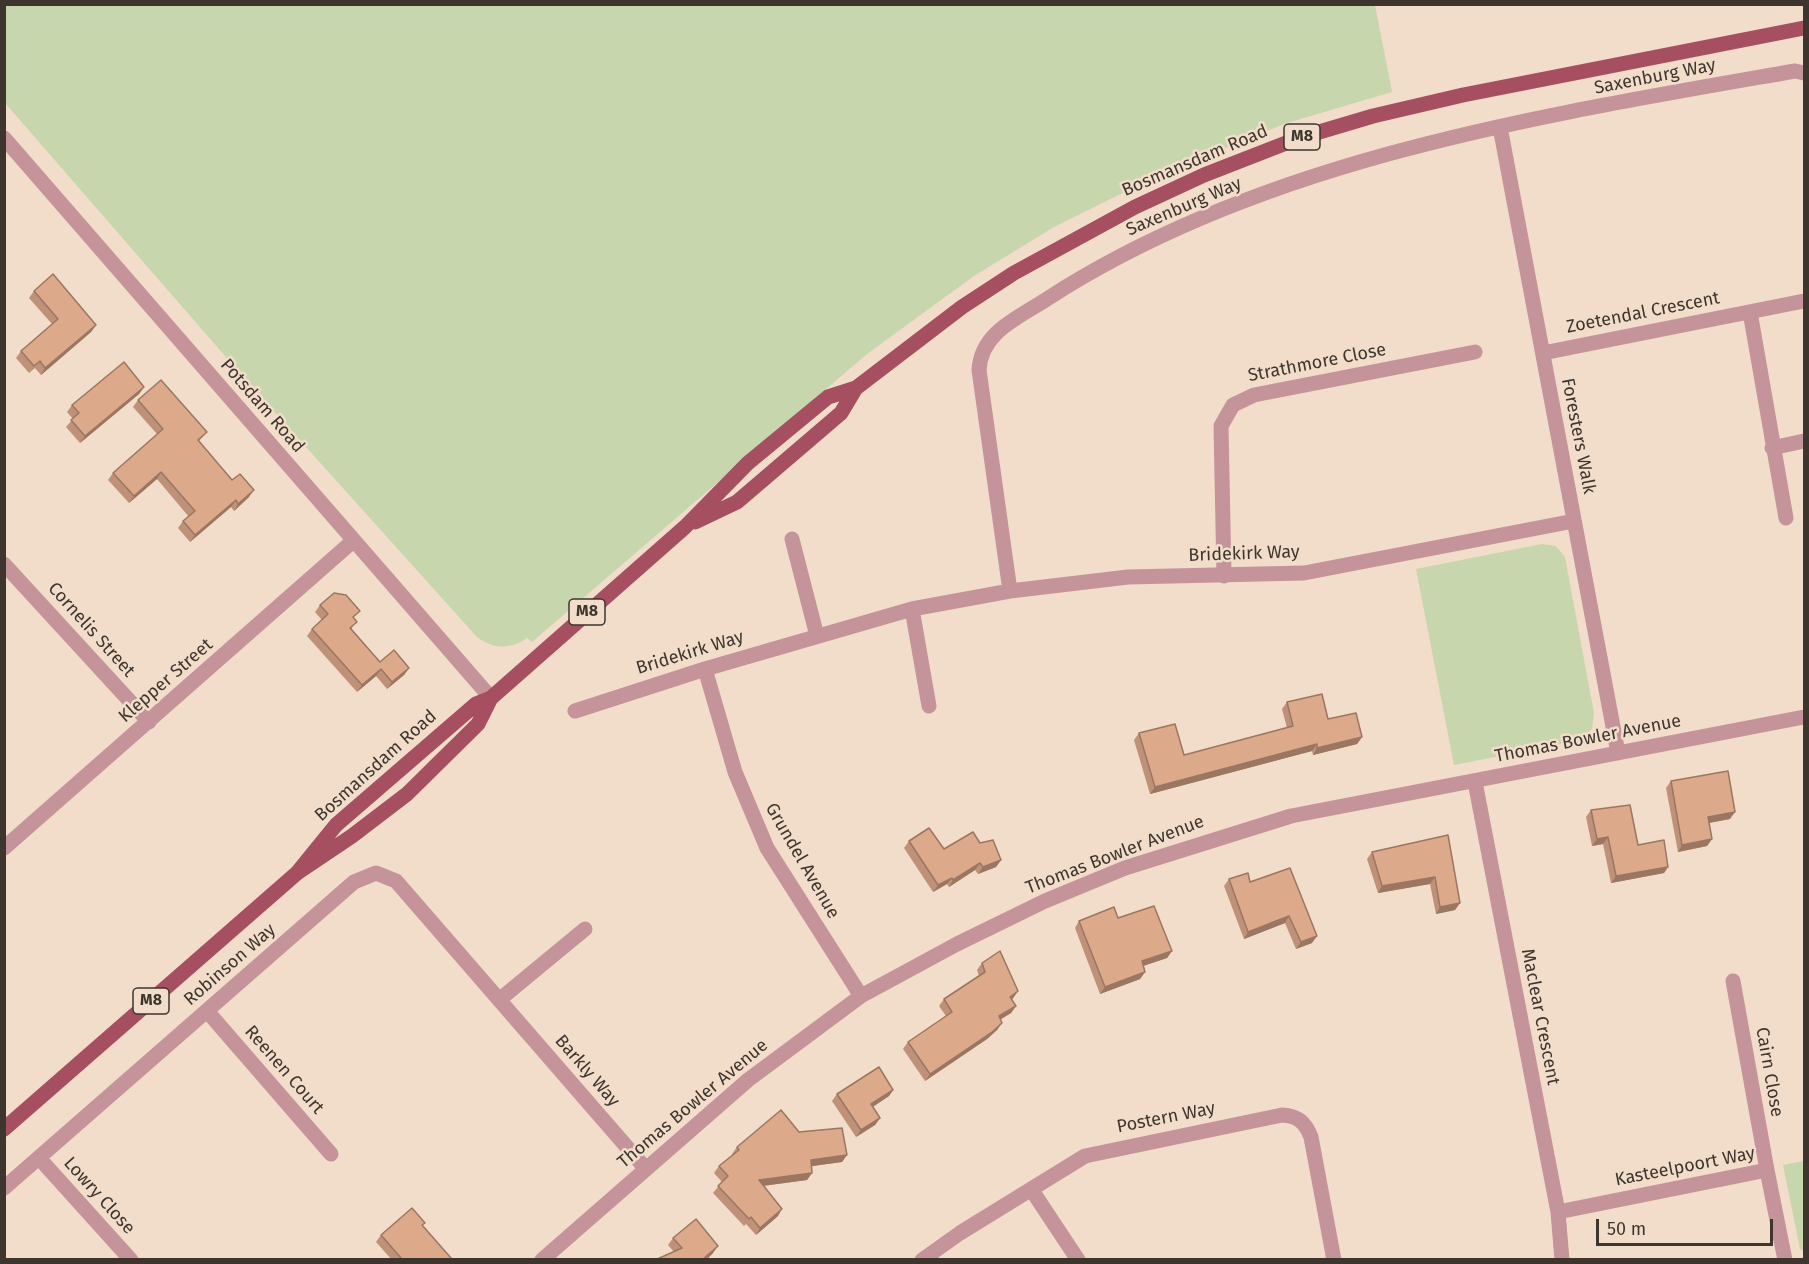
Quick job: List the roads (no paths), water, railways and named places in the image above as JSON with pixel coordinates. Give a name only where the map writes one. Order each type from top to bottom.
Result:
[{"type":"main road","name":"Bosmansdam Road","points":[[297,873],[336,825],[390,776],[476,704],[491,698],[684,527],[748,463],[828,397],[856,388],[962,307],[1069,241],[1204,175],[1299,138],[1373,116],[1463,94],[1804,28]]},
{"type":"main road","name":"Bosmansdam Road","points":[[684,527],[737,502],[841,412],[856,388]]},
{"type":"main road","name":"Bosmansdam Road","points":[[4,1129],[297,873],[352,836],[407,794],[478,724],[491,698]]},
{"type":"street","name":"Saxenburg Way","points":[[1010,591],[979,370],[982,348],[1002,328],[1078,279],[1146,243],[1217,210],[1435,141],[1689,89],[1794,71],[1804,73]]},
{"type":"street","name":"Foresters Walk","points":[[1500,127],[1618,753]]},
{"type":"street","name":"Potsdam Road","points":[[4,138],[491,698]]},
{"type":"street","name":"Zoetendal Crescent","points":[[1543,352],[1804,301]]},
{"type":"street","points":[[1750,312],[1786,518]]},
{"type":"street","name":"Strathmore Close","points":[[1224,576],[1221,426],[1233,405],[1254,395],[1475,352]]},
{"type":"street","points":[[1772,447],[1804,441]]},
{"type":"street","name":"Bridekirk Way","points":[[575,711],[705,669],[912,609],[1010,591],[1128,577],[1304,573],[1574,520]]},
{"type":"street","points":[[792,539],[817,636]]},
{"type":"street","name":"Klepper Street","points":[[4,848],[353,541]]},
{"type":"street","name":"Cornelis Street","points":[[4,564],[149,722]]},
{"type":"street","points":[[912,609],[929,706]]},
{"type":"street","name":"Grundel Avenue","points":[[705,669],[735,772],[767,848],[861,996]]},
{"type":"street","name":"Thomas Bowler Avenue","points":[[542,1260],[748,1080],[861,996],[1001,922],[1125,868],[1291,816],[1804,717]]},
{"type":"street","name":"Maclear Crescent","points":[[1475,782],[1558,1212],[1562,1260]]},
{"type":"street","name":"Barkly Way","points":[[376,873],[396,881],[646,1169]]},
{"type":"street","name":"Robinson Way","points":[[4,1188],[354,882],[376,873]]},
{"type":"street","points":[[499,999],[585,929]]},
{"type":"street","name":"Cairn Close","points":[[1733,981],[1767,1170]]},
{"type":"street","name":"Reenen Court","points":[[207,1011],[331,1154]]},
{"type":"street","name":"Postern Way","points":[[922,1260],[1085,1156],[1109,1149],[1282,1115],[1294,1116],[1305,1124],[1311,1137],[1335,1260]]},
{"type":"street","name":"Lowry Close","points":[[39,1158],[131,1260]]},
{"type":"street","name":"Kasteelpoort Way","points":[[1558,1212],[1767,1170],[1785,1260]]},
{"type":"street","points":[[1031,1189],[1078,1260]]}]
